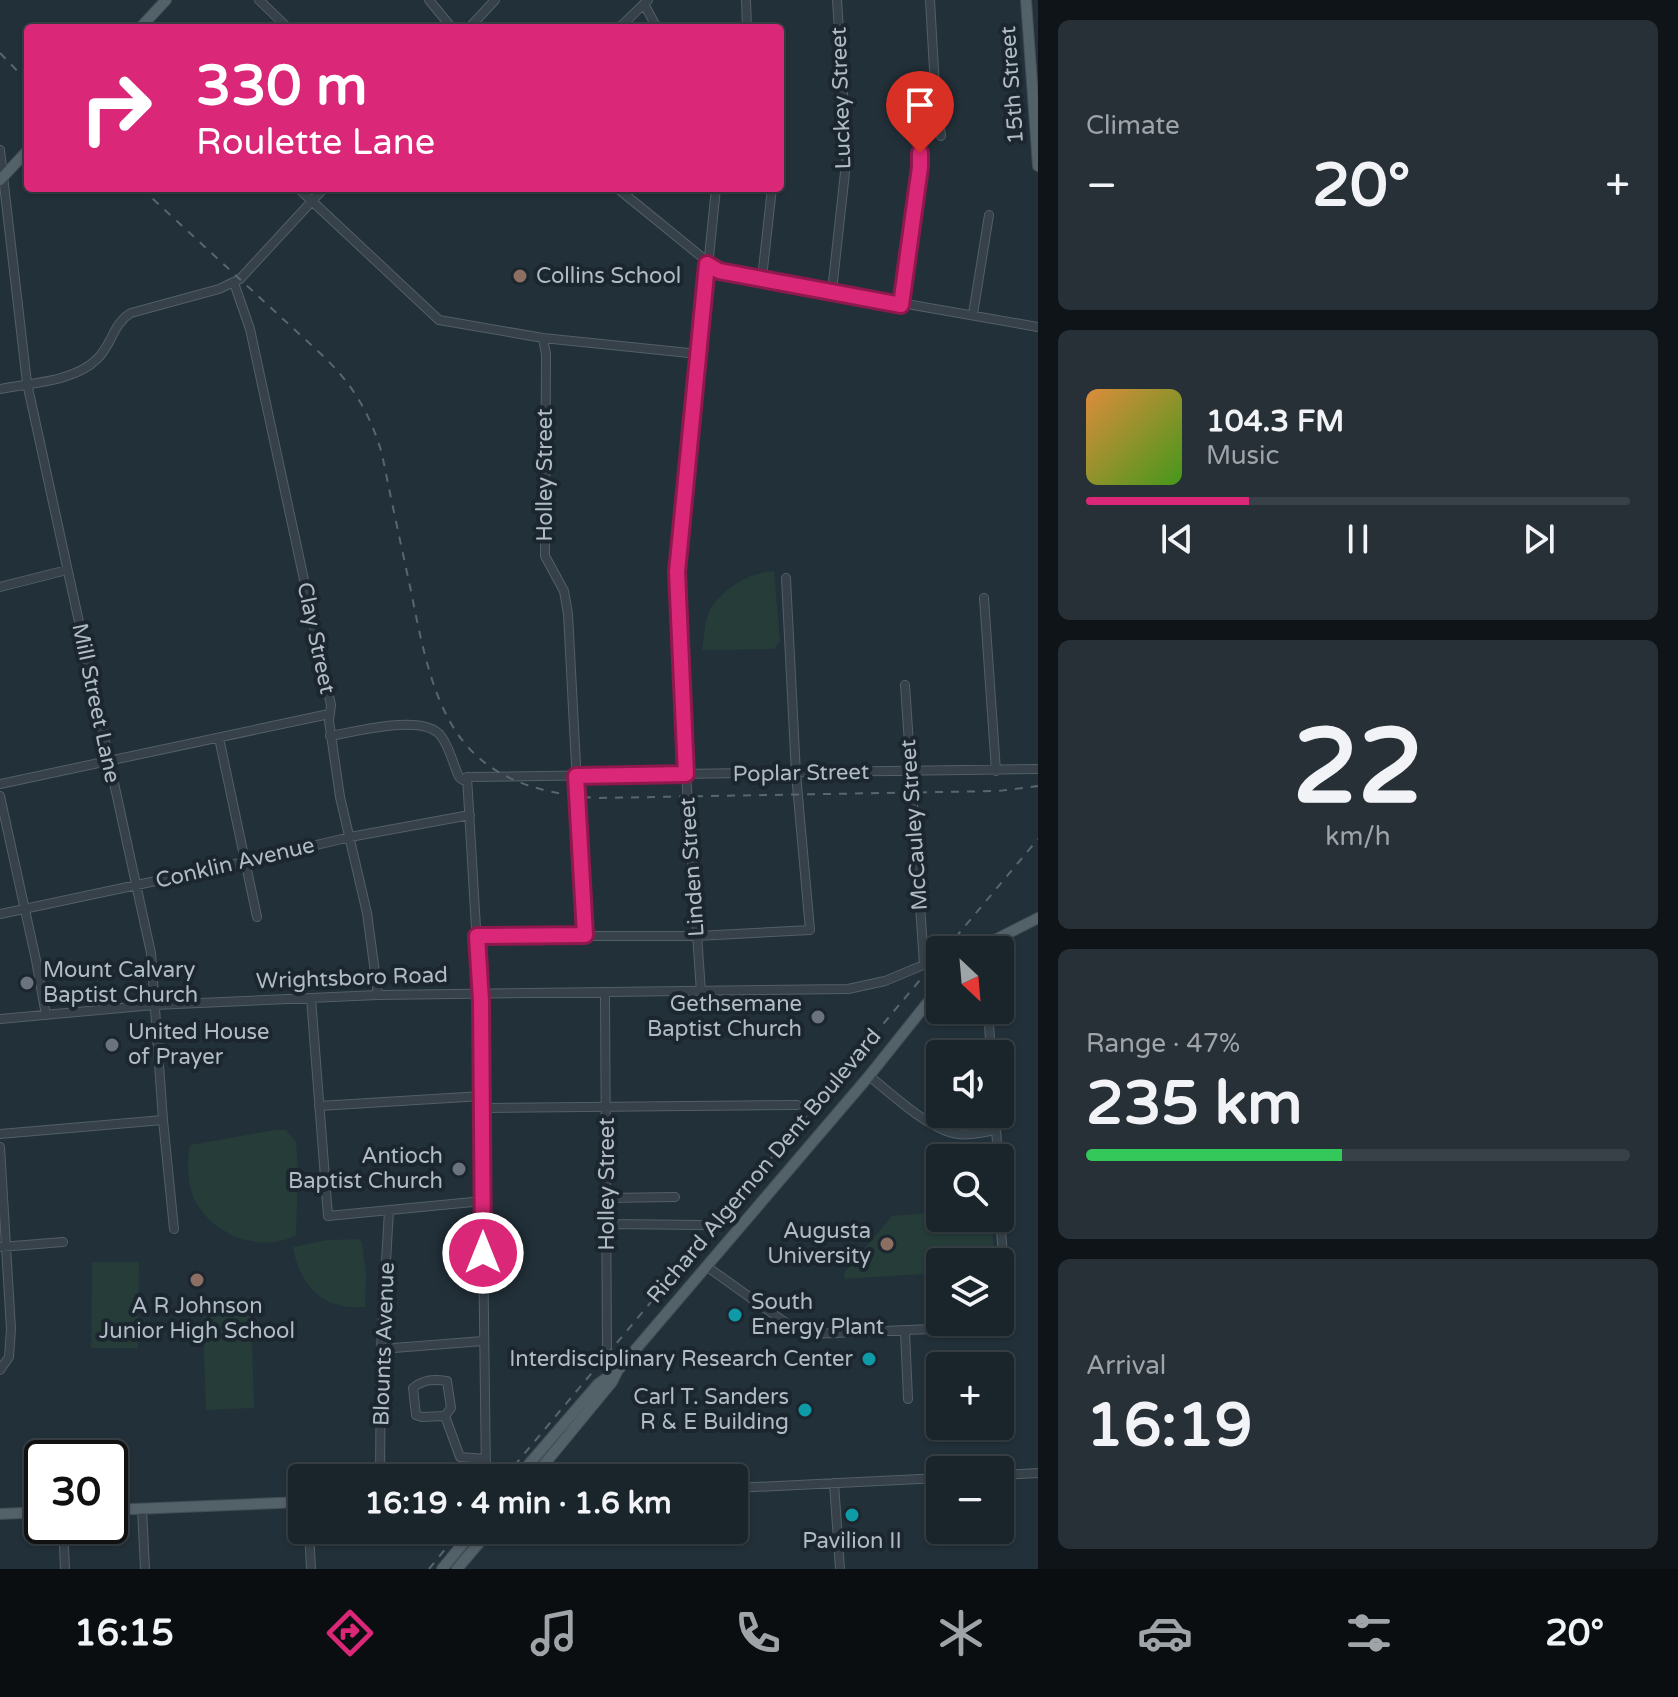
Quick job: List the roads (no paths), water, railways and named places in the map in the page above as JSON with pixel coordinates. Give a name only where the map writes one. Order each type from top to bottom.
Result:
[{"type":"main road","name":"15th Street","points":[[1026,0],[1038,166]]},
{"type":"main road","points":[[144,24],[164,1]]},
{"type":"main road","points":[[0,178],[24,154]]},
{"type":"main road","points":[[1003,936],[1038,918]]},
{"type":"main road","name":"Richard Algernon Dent Boulevard","points":[[618,1370],[869,1076],[926,1005]]},
{"type":"main road","points":[[549,1464],[618,1370]]},
{"type":"main road","points":[[529,1464],[598,1384],[618,1370]]},
{"type":"main road","points":[[128,1509],[288,1503]]},
{"type":"main road","points":[[0,1514],[24,1513]]},
{"type":"main road","points":[[442,1569],[463,1544]]},
{"type":"main road","points":[[457,1569],[478,1544]]},
{"type":"street","points":[[259,0],[284,24]]},
{"type":"street","points":[[429,0],[449,24]]},
{"type":"street","points":[[473,24],[495,0]]},
{"type":"street","points":[[746,0],[747,24]]},
{"type":"street","name":"Luckey Street","points":[[832,291],[847,154],[837,0]]},
{"type":"street","points":[[930,0],[941,136]]},
{"type":"street","points":[[623,24],[646,2],[655,24]]},
{"type":"street","name":"Mill Street Lane","points":[[0,150],[3,161],[0,178],[27,383],[151,953],[174,1229]]},
{"type":"street","points":[[901,305],[920,153]]},
{"type":"street","points":[[302,192],[439,320],[543,338],[699,354]]},
{"type":"street","points":[[0,389],[72,374],[93,363],[123,317],[234,283],[320,192]]},
{"type":"street","points":[[622,192],[719,271],[1038,327]]},
{"type":"street","name":"Linden Street","points":[[701,992],[686,774],[677,572],[716,192]]},
{"type":"street","points":[[762,278],[772,192]]},
{"type":"street","points":[[973,314],[989,215]]},
{"type":"street","name":"Clay Street","points":[[234,283],[250,329],[331,705],[330,736],[340,797],[367,913],[378,995]]},
{"type":"street","name":"Holley Street","points":[[543,338],[546,354],[545,556],[564,591],[568,614],[585,935]]},
{"type":"street","points":[[0,587],[67,570]]},
{"type":"street","points":[[477,936],[697,936],[810,930],[796,774],[786,578]]},
{"type":"street","points":[[984,598],[996,771]]},
{"type":"street","name":"McCauley Street","points":[[905,685],[924,964]]},
{"type":"street","points":[[0,784],[329,714]]},
{"type":"street","points":[[330,736],[404,725],[429,728],[440,734],[459,777],[463,780],[467,777],[480,995],[486,1464]]},
{"type":"street","points":[[219,738],[257,917]]},
{"type":"street","name":"Poplar Street","points":[[467,777],[1038,769]]},
{"type":"street","points":[[0,796],[46,1015]]},
{"type":"street","name":"Conklin Avenue","points":[[0,914],[350,837],[470,815]]},
{"type":"street","name":"Wrightsboro Road","points":[[0,1019],[154,1005],[378,995],[848,989],[885,981],[924,964]]},
{"type":"street","name":"Holley Street","points":[[605,993],[607,1355],[618,1370]]},
{"type":"street","points":[[311,998],[328,1216],[483,1201]]},
{"type":"street","points":[[869,1076],[947,1132],[966,1135],[996,1130],[997,1144]]},
{"type":"street","points":[[319,1106],[482,1096]]},
{"type":"street","points":[[482,1108],[797,1105]]},
{"type":"street","points":[[0,1134],[163,1120]]},
{"type":"street","points":[[0,1147],[11,1347],[9,1357],[0,1370]]},
{"type":"street","points":[[607,1198],[675,1197]]},
{"type":"street","name":"Blounts Avenue","points":[[380,1464],[381,1349],[389,1210]]},
{"type":"street","points":[[607,1224],[703,1225]]},
{"type":"street","points":[[706,1266],[803,1332],[995,1327],[1008,1324],[1001,1232]]},
{"type":"street","points":[[4,1247],[63,1242]]},
{"type":"street","points":[[905,1331],[908,1399]]},
{"type":"street","points":[[381,1349],[483,1341]]},
{"type":"street","points":[[436,1379],[447,1381],[451,1408],[445,1416],[416,1415],[413,1388],[421,1382],[436,1379]]},
{"type":"street","points":[[445,1416],[460,1457],[486,1459]]},
{"type":"street","points":[[1014,1474],[1038,1473]]},
{"type":"street","points":[[748,1487],[926,1479]]},
{"type":"street","points":[[834,1483],[840,1569]]},
{"type":"street","points":[[142,1508],[145,1569]]},
{"type":"street","points":[[64,1544],[65,1569]]},
{"type":"street","points":[[310,1544],[311,1569]]},
{"type":"railway","points":[[0,53],[24,78]]},
{"type":"railway","points":[[145,192],[321,354],[359,400],[382,454],[430,674],[443,708],[460,737],[482,761],[511,779],[549,791],[597,798],[998,791],[1038,786]]},
{"type":"railway","points":[[957,936],[1038,839]]},
{"type":"railway","points":[[516,1464],[926,973]]},
{"type":"railway","points":[[429,1569],[450,1544]]},
{"type":"place","name":"Collins School","points":[[520,276]]},
{"type":"place","name":"Mount Calvary Baptist Church","points":[[27,983]]},
{"type":"place","name":"Gethsemane Baptist Church","points":[[818,1017]]},
{"type":"place","name":"United House of Prayer","points":[[112,1045]]},
{"type":"place","name":"Antioch Baptist Church","points":[[459,1169]]},
{"type":"place","name":"Augusta University","points":[[887,1244]]},
{"type":"place","name":"A R Johnson Junior High School","points":[[197,1280]]},
{"type":"place","name":"South Energy Plant","points":[[735,1315]]},
{"type":"place","name":"Interdisciplinary Research Center","points":[[869,1359]]},
{"type":"place","name":"Carl T. Sanders R & E Building","points":[[805,1410]]},
{"type":"place","name":"Pavilion II","points":[[852,1515]]}]
